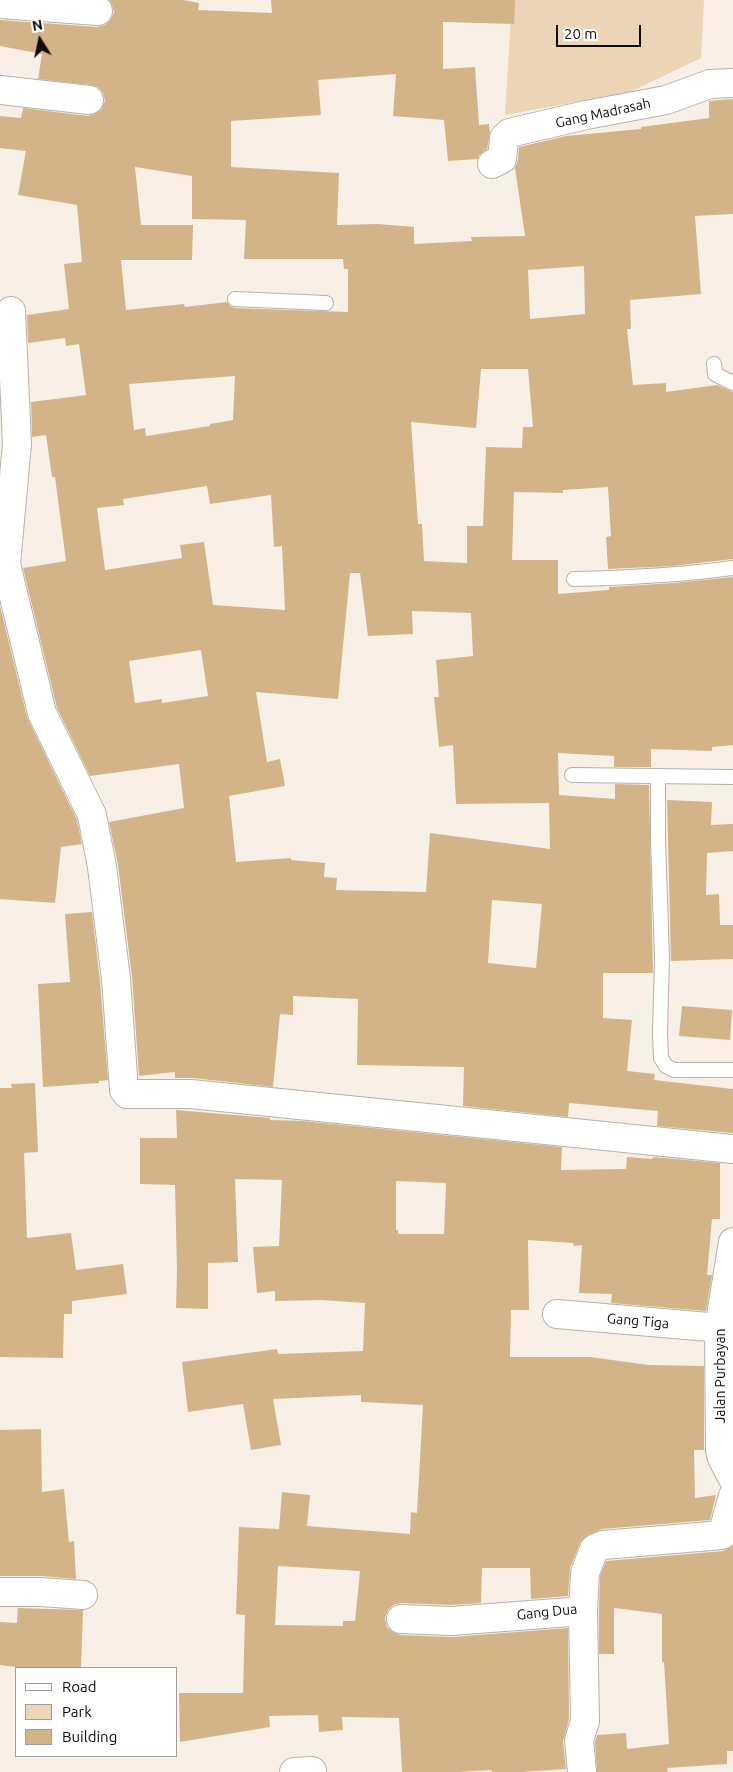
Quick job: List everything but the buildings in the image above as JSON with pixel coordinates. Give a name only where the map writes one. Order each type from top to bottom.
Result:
[{"type":"street","points":[[0,4],[98,11]]},
{"type":"street","name":"Gang Madrasah","points":[[492,164],[502,158],[504,138],[509,134],[586,115],[666,100],[710,84],[733,83]]},
{"type":"street","points":[[0,90],[89,100]]},
{"type":"street","points":[[12,311],[17,444],[3,564],[42,713],[92,815],[102,868],[116,979],[123,1085],[127,1094],[191,1094],[733,1149]]},
{"type":"street","name":"Jalan Purbayan","points":[[732,1253],[720,1450],[733,1479]]},
{"type":"street","name":"Gang Tiga","points":[[557,1314],[726,1328]]},
{"type":"street","name":"Gang Dua","points":[[401,1620],[451,1620],[583,1611],[585,1573],[594,1549],[603,1545],[722,1535],[733,1496]]},
{"type":"street","points":[[0,1592],[83,1595]]},
{"type":"street","points":[[582,1772],[579,1740],[584,1721],[583,1611]]},
{"type":"lane","points":[[235,299],[326,304]]},
{"type":"lane","points":[[714,364],[715,374],[733,383]]},
{"type":"lane","points":[[574,579],[625,578],[733,568]]},
{"type":"lane","points":[[572,775],[733,777]]},
{"type":"lane","points":[[658,777],[662,957],[661,1058],[666,1066],[674,1070],[733,1070]]},
{"type":"green space","points":[[512,0],[704,0],[701,58],[630,92],[505,115]]}]
